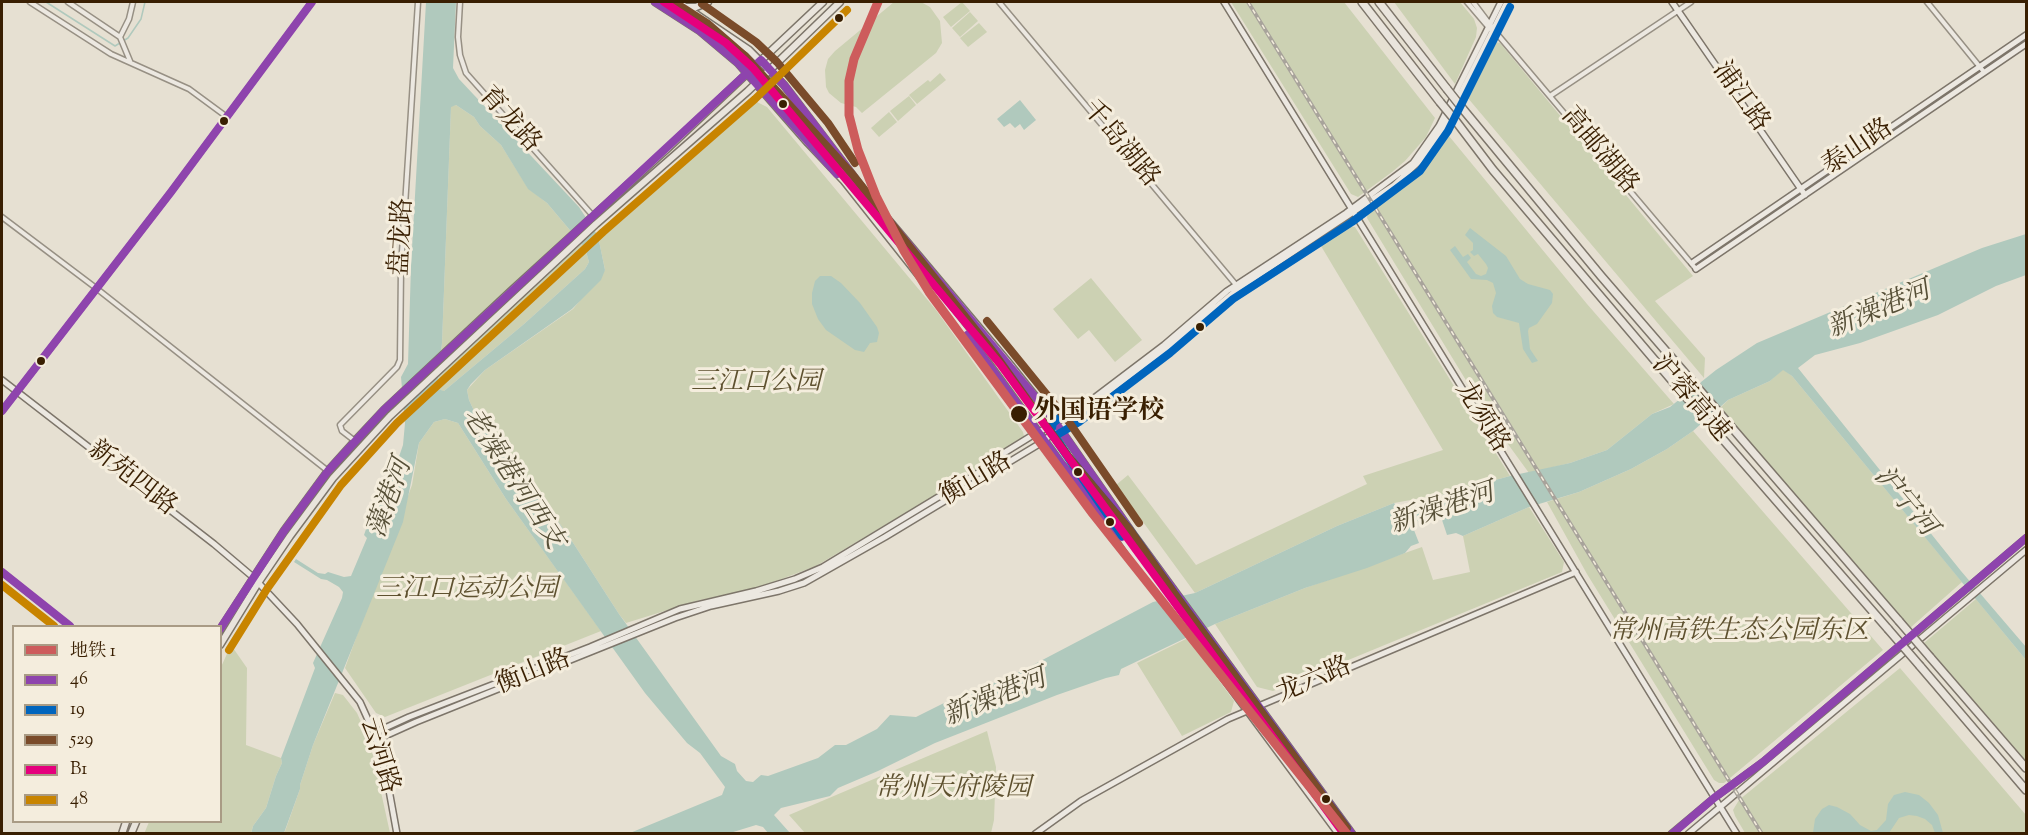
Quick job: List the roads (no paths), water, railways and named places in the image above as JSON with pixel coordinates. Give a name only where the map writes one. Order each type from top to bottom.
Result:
[{"type":"highway","name":"沪蓉高速","points":[[1362,2],[1493,170],[2026,790]]},
{"type":"highway","name":"沪蓉高速","points":[[1379,2],[1462,108],[1585,257],[2026,768]]},
{"type":"main road","points":[[655,2],[699,31],[748,73],[858,199],[986,360],[1060,462],[1121,536],[1339,834]]},
{"type":"main road","points":[[678,2],[709,21],[761,60],[820,130],[870,198],[1012,367],[1059,427],[1177,594],[1352,834]]},
{"type":"main road","points":[[686,7],[696,7],[708,2]]},
{"type":"main road","points":[[708,2],[705,14],[709,21]]},
{"type":"main road","points":[[222,641],[284,531],[328,471],[355,441],[442,356],[595,220],[823,2]]},
{"type":"main road","points":[[595,220],[756,83],[840,2]]},
{"type":"main road","points":[[222,627],[333,478],[396,409],[570,243]]},
{"type":"street","points":[[30,2],[111,54],[189,89],[227,117]]},
{"type":"street","points":[[68,2],[120,38],[130,61]]},
{"type":"street","points":[[120,38],[129,19],[133,2]]},
{"type":"street","points":[[2,411],[171,192],[312,2]]},
{"type":"street","name":"盘龙路","points":[[355,441],[342,431],[340,425],[397,368],[400,360],[401,268],[418,2]]},
{"type":"street","name":"育龙路","points":[[460,2],[458,37],[460,55],[466,74],[595,220]]},
{"type":"street","name":"千岛湖路","points":[[999,2],[1237,287]]},
{"type":"street","name":"龙须路","points":[[1224,2],[1737,834]]},
{"type":"street","name":"高邮湖路","points":[[1467,2],[1550,96],[1696,269]]},
{"type":"street","name":"高邮湖路","points":[[1473,2],[1492,29]]},
{"type":"street","name":"衡山路","points":[[1492,29],[1500,2]]},
{"type":"street","name":"衡山路","points":[[374,733],[409,717],[634,632],[702,609],[779,591],[811,579],[1045,440],[1059,427],[1168,347],[1237,287],[1353,211],[1413,163],[1425,149],[1445,116],[1507,2]]},
{"type":"street","name":"浦江路","points":[[1672,2],[1805,195]]},
{"type":"street","points":[[1550,96],[1691,2]]},
{"type":"street","points":[[1928,2],[1984,72]]},
{"type":"street","name":"泰山路","points":[[1692,263],[2026,35]]},
{"type":"street","name":"泰山路","points":[[1696,269],[2026,44]]},
{"type":"street","points":[[2,217],[328,471]]},
{"type":"street","name":"新苑四路","points":[[2,380],[213,544],[255,580]]},
{"type":"street","name":"衡山路","points":[[634,632],[680,609],[756,591],[795,579],[823,567],[982,470],[999,456],[1031,436],[1059,427]]},
{"type":"street","points":[[1671,834],[1714,798],[1764,762],[2026,538]]},
{"type":"street","points":[[1688,834],[2026,550]]},
{"type":"street","points":[[2,572],[68,625]]},
{"type":"street","name":"龙六路","points":[[1035,834],[1083,800],[1228,718],[1576,572]]},
{"type":"street","name":"云河路","points":[[255,580],[297,624],[360,702],[374,733],[387,779],[397,834]]},
{"type":"street","name":"衡山路","points":[[376,740],[608,642]]},
{"type":"water","points":[[426,2],[456,2],[453,68],[459,79],[579,207],[598,236],[605,270],[601,280],[572,309],[485,370],[467,390],[469,400],[476,415],[486,421],[570,538],[619,614],[721,756],[735,764],[737,771],[746,781],[753,782],[761,775],[768,776],[818,758],[835,745],[846,745],[877,729],[890,715],[916,717],[970,690],[987,690],[993,683],[1008,678],[1153,602],[1195,593],[1337,526],[1394,503],[1398,508],[1405,509],[1415,505],[1420,520],[1406,525],[1412,525],[1419,543],[1411,546],[1405,553],[1305,588],[1215,624],[1121,669],[1119,675],[1057,695],[935,743],[838,788],[830,796],[781,808],[774,815],[790,833],[768,833],[763,827],[756,825],[730,833],[630,833],[722,795],[725,787],[700,753],[687,743],[645,693],[506,499],[458,423],[445,419],[434,422],[419,443],[403,522],[313,745],[284,833],[251,834],[253,826],[266,808],[282,763],[281,758],[315,668],[313,663],[343,592],[339,587],[294,562],[296,559],[318,573],[328,572],[344,577],[351,576],[367,538],[364,535],[374,506],[378,504],[391,480],[403,445],[405,423],[401,377],[408,364],[411,266]],"holes":[[[456,105],[474,117],[480,126],[501,145],[528,189],[547,203],[585,248],[589,262],[585,269],[524,324],[444,391],[437,389],[442,343],[451,107]]]},
{"type":"water","points":[[1020,100],[1036,120],[1024,130],[1020,124],[1015,128],[1010,123],[1004,127],[997,119]]},
{"type":"water","points":[[1470,228],[1506,256],[1520,279],[1528,284],[1550,290],[1553,294],[1552,303],[1537,324],[1528,331],[1530,349],[1538,361],[1532,363],[1523,349],[1519,323],[1497,317],[1493,313],[1492,306],[1496,293],[1493,283],[1487,280],[1471,279],[1450,250],[1455,246],[1463,257],[1468,254],[1471,258],[1467,262],[1476,274],[1481,276],[1486,274],[1488,268],[1486,264],[1478,254],[1474,256],[1470,252],[1473,250],[1473,243],[1465,235]]},
{"type":"water","name":"沪宁河","points":[[2026,234],[2026,275],[1996,286],[1938,315],[1860,343],[1815,355],[1798,368],[1961,571],[2026,647],[2026,660],[1792,376],[1783,370],[1770,381],[1728,400],[1693,431],[1667,449],[1631,469],[1579,492],[1529,507],[1463,536],[1456,533],[1447,535],[1441,517],[1450,513],[1449,511],[1431,516],[1427,502],[1441,498],[1444,494],[1570,463],[1607,450],[1652,414],[1670,407],[1716,370],[1757,343],[1982,248]]},
{"type":"water","points":[[820,276],[831,276],[841,283],[860,303],[877,327],[879,333],[877,342],[870,343],[864,352],[855,350],[826,330],[818,319],[812,304],[812,293],[815,281]]},
{"type":"water","points":[[1905,792],[1919,795],[1929,803],[1938,815],[1943,833],[1935,833],[1932,825],[1925,819],[1909,815],[1899,818],[1889,833],[1813,833],[1815,819],[1822,809],[1829,805],[1850,814],[1860,825],[1871,831],[1877,830],[1886,820],[1888,804],[1894,795]]},
{"type":"waterway","points":[[46,2],[115,46],[128,38],[141,19],[145,2]]},
{"type":"waterway","name":"新澡港河","points":[[1409,518],[1441,508]]},
{"type":"railway","points":[[1248,2],[1762,834]]},
{"type":"metro line","name":"1","points":[[878,2],[854,59],[849,81],[849,115],[858,150],[876,196],[904,251],[929,292],[1093,514],[1347,834]]},
{"type":"place","name":"外国语学校","points":[[1019,414]]},
{"type":"park label","name":"三江口公园","points":[[756,385]]},
{"type":"park label","name":"三江口运动公园","points":[[467,592]]},
{"type":"park label","name":"常州高铁生态公园东区","points":[[1739,634]]},
{"type":"park label","name":"常州天府陵园","points":[[953,791]]},
{"type":"water label","name":"老澡港河西支","points":[[511,480]]},
{"type":"water label","name":"藻港河","points":[[392,499]]}]
